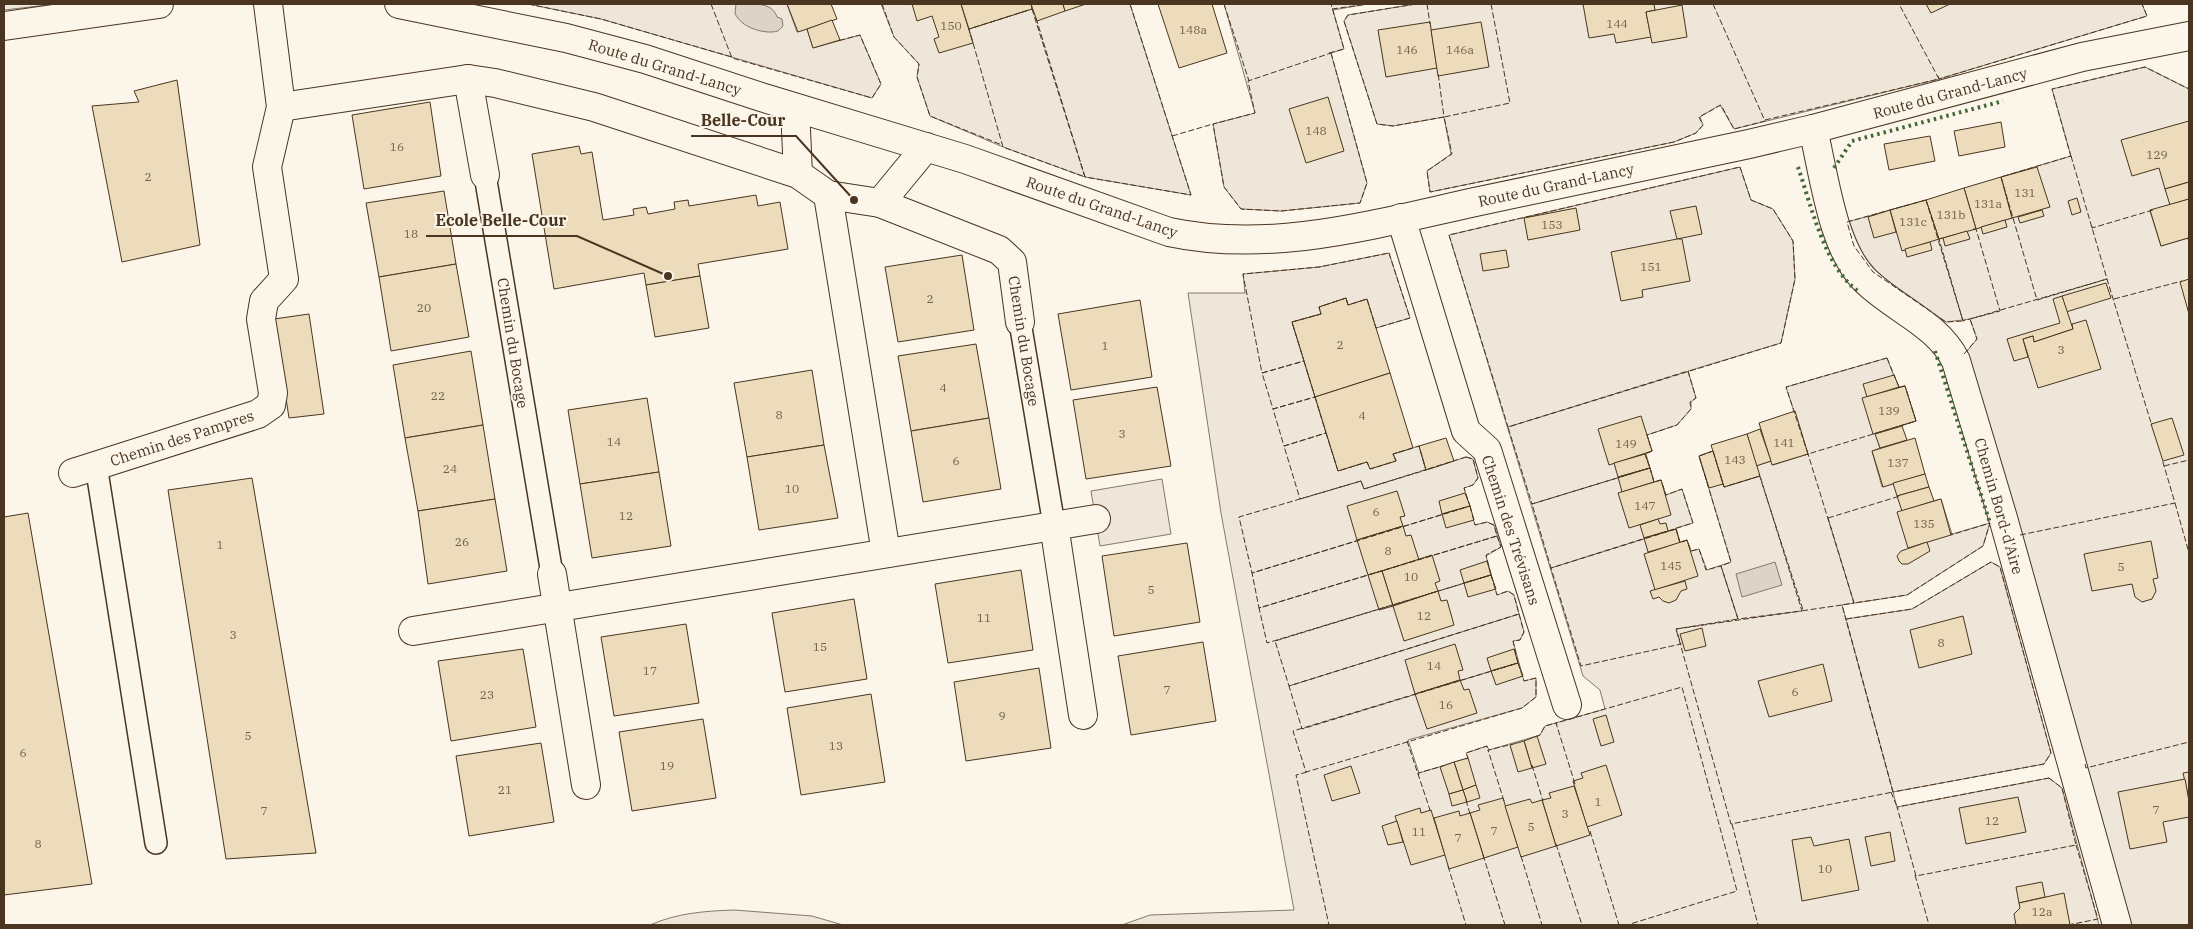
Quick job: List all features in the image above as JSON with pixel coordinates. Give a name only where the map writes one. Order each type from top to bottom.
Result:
[{"type":"street","points":[[4,26],[159,4]]},
{"type":"street","name":"Chemin des Pampres","points":[[156,843],[84,469],[258,414],[271,405],[273,393],[261,319],[264,301],[284,280],[267,167],[281,107],[268,4]]},
{"type":"street","name":"Route du Grand-Lancy","points":[[399,4],[575,40],[645,59],[795,108],[926,147],[1169,232],[1192,237],[1244,240],[1318,235],[1812,130],[2082,57],[2189,36]]},
{"type":"street","name":"Chemin du Bocage","points":[[468,79],[558,607],[586,785]]},
{"type":"street","name":"Chemin du Bocage","points":[[281,107],[468,79],[495,83],[594,107],[798,174],[828,195],[880,203],[999,250],[1012,262],[1083,715]]},
{"type":"street","points":[[795,108],[798,174]]},
{"type":"street","name":"Chemin Bord-d'Aire","points":[[1812,130],[1838,231],[1850,260],[1861,276],[1875,289],[1934,331],[1951,351],[1956,361],[2004,518],[2117,925]]},
{"type":"street","points":[[880,203],[926,147]]},
{"type":"street","points":[[828,195],[886,553]]},
{"type":"street","name":"Chemin des Trévisans","points":[[1400,218],[1466,430],[1487,450],[1566,705]]},
{"type":"street","points":[[414,631],[1096,519]]},
{"type":"shaded area","points":[[4,4],[56,4],[4,10]]},
{"type":"shaded area","points":[[528,4],[787,4],[797,32],[807,29],[813,48],[860,35],[881,84],[872,98],[601,19]]},
{"type":"shaded area","points":[[736,4],[760,4],[771,8],[777,17],[782,19],[783,26],[778,31],[772,32],[753,29],[738,18],[735,13]]},
{"type":"shaded area","points":[[881,4],[961,4],[969,29],[1032,9],[1031,4],[1130,4],[1191,195],[1085,177],[1003,147],[930,116],[917,77],[919,64],[894,37]]},
{"type":"shaded area","points":[[1224,4],[1368,4],[1333,10],[1344,49],[1331,53],[1367,183],[1360,203],[1281,211],[1241,209],[1224,187],[1213,124],[1255,113]]},
{"type":"shaded area","points":[[1416,4],[2142,4],[2147,16],[1939,79],[1734,129],[1720,105],[1700,117],[1703,125],[1696,133],[1674,142],[1430,192],[1427,171],[1451,154],[1444,117],[1393,126],[1377,124],[1344,21],[1348,15]]},
{"type":"shaded area","points":[[2145,67],[2189,89],[2189,199],[2150,211],[2161,246],[2188,238],[2189,243],[2189,925],[2129,925],[1963,356],[1977,339],[1970,319],[1946,322],[1873,272],[1854,246],[1847,222],[1926,200],[1939,239],[2012,218],[2001,177],[2071,156],[2052,89]]},
{"type":"shaded area","points":[[1740,167],[1751,200],[1773,209],[1793,241],[1795,279],[1781,343],[1688,371],[1696,398],[1691,402],[1691,409],[1677,425],[1647,435],[1652,451],[1646,454],[1654,482],[1661,480],[1666,495],[1682,489],[1693,523],[1676,528],[1680,542],[1687,540],[1691,551],[1699,549],[1707,570],[1731,562],[1699,456],[1713,451],[1724,487],[1759,476],[1756,466],[1771,461],[1773,465],[1808,454],[1786,387],[1887,358],[1898,387],[1905,386],[1916,421],[1876,434],[1880,448],[1872,451],[1882,487],[1893,483],[1933,501],[1941,499],[1952,534],[1990,523],[1983,546],[1907,595],[1842,605],[1846,619],[1912,609],[1991,562],[2000,567],[2051,753],[2044,764],[1893,792],[1897,807],[2049,778],[2062,788],[2099,925],[1122,925],[1150,915],[1294,910],[1221,513],[1188,293],[1245,293],[1243,274],[1319,267],[1389,253],[1410,318],[1376,328],[1348,305],[1346,298],[1319,307],[1321,314],[1292,322],[1338,470],[1367,462],[1370,468],[1396,460],[1393,454],[1419,446],[1426,470],[1466,457],[1473,459],[1478,478],[1473,485],[1464,488],[1475,525],[1487,522],[1494,525],[1501,547],[1486,556],[1497,595],[1508,591],[1514,595],[1524,632],[1520,640],[1513,641],[1524,681],[1536,678],[1536,697],[1522,708],[1408,740],[1419,773],[1468,758],[1466,753],[1487,746],[1489,750],[1540,735],[1545,726],[1605,709],[1600,690],[1583,676],[1449,235]]},
{"type":"shaded area","points":[[1162,479],[1171,534],[1100,546],[1091,491]]},
{"type":"shaded area","points":[[1775,562],[1782,585],[1742,597],[1736,574]]},
{"type":"shaded area","points":[[734,910],[812,916],[843,925],[650,925],[691,913]]},
{"type":"building","points":[[787,4],[831,4],[837,19],[798,32]]},
{"type":"building","points":[[912,4],[961,4],[973,43],[939,53],[934,39],[939,37],[932,16],[917,21]]},
{"type":"building","points":[[961,4],[1031,4],[1032,9],[969,29]]},
{"type":"building","points":[[1031,4],[1063,4],[1065,11],[1037,21]]},
{"type":"building","points":[[1063,4],[1086,4],[1065,11]]},
{"type":"building","points":[[1158,4],[1212,4],[1227,53],[1179,68]]},
{"type":"building","points":[[1583,4],[1654,4],[1655,10],[1646,12],[1651,37],[1616,43],[1614,34],[1589,38]]},
{"type":"building","points":[[1926,4],[1950,4],[1931,13]]},
{"type":"building","points":[[1682,5],[1687,37],[1652,43],[1646,12]]},
{"type":"building","points":[[832,20],[840,40],[813,48],[807,29]]},
{"type":"building","points":[[1430,22],[1437,68],[1386,77],[1378,30]]},
{"type":"building","points":[[1481,22],[1489,67],[1438,76],[1431,30]]},
{"type":"building","points":[[177,80],[200,245],[122,262],[92,106],[139,102],[134,91]]},
{"type":"building","points":[[1328,97],[1344,151],[1306,163],[1289,109]]},
{"type":"building","points":[[430,102],[441,176],[364,189],[352,115]]},
{"type":"building","points":[[2189,121],[2189,182],[2165,189],[2159,168],[2132,176],[2121,140]]},
{"type":"building","points":[[2001,122],[2005,147],[1959,156],[1954,131]]},
{"type":"building","points":[[1930,136],[1935,161],[1889,170],[1884,144]]},
{"type":"building","points":[[579,146],[581,154],[592,152],[603,220],[634,215],[633,209],[646,207],[648,214],[675,209],[674,202],[688,200],[689,206],[756,195],[758,206],[780,202],[788,249],[698,264],[700,276],[646,285],[644,273],[554,289],[532,154]]},
{"type":"building","points":[[2037,167],[2050,207],[2012,218],[2001,177]]},
{"type":"building","points":[[2001,177],[2012,218],[1976,229],[1964,188]]},
{"type":"building","points":[[2189,182],[2189,199],[2170,205],[2165,189]]},
{"type":"building","points":[[1964,188],[1976,229],[1939,239],[1926,200]]},
{"type":"building","points":[[444,191],[456,264],[379,277],[366,203]]},
{"type":"building","points":[[2077,198],[2081,212],[2072,215],[2068,201]]},
{"type":"building","points":[[2189,199],[2189,243],[2188,238],[2161,246],[2150,210]]},
{"type":"building","points":[[1926,200],[1939,239],[1902,251],[1890,210]]},
{"type":"building","points":[[1696,206],[1702,234],[1677,239],[1670,211]]},
{"type":"building","points":[[1576,208],[1580,230],[1528,240],[1524,218]]},
{"type":"building","points":[[1890,210],[1896,232],[1874,238],[1868,217]]},
{"type":"building","points":[[2042,210],[2044,216],[2020,223],[2018,217]]},
{"type":"building","points":[[2005,220],[2007,227],[1983,234],[1981,227]]},
{"type":"building","points":[[1967,231],[1970,239],[1945,246],[1943,238]]},
{"type":"building","points":[[1682,239],[1690,281],[1642,290],[1643,297],[1621,301],[1611,252]]},
{"type":"building","points":[[1930,242],[1932,250],[1907,257],[1905,249]]},
{"type":"building","points":[[1506,250],[1509,267],[1483,271],[1480,254]]},
{"type":"building","points":[[962,255],[974,330],[898,342],[885,267]]},
{"type":"building","points":[[456,264],[469,337],[391,351],[379,277]]},
{"type":"building","points":[[700,276],[709,328],[655,337],[646,285]]},
{"type":"building","points":[[2189,279],[2189,314],[2180,282]]},
{"type":"building","points":[[2106,283],[2111,298],[2066,312],[2062,296]]},
{"type":"building","points":[[2062,296],[2073,329],[2034,342],[2033,336],[2023,339],[2028,357],[2014,361],[2007,339],[2060,323],[2053,299]]},
{"type":"building","points":[[1346,298],[1348,305],[1367,299],[1390,373],[1315,397],[1292,322],[1321,314],[1319,307]]},
{"type":"building","points":[[1140,300],[1152,377],[1071,390],[1058,314]]},
{"type":"building","points":[[309,314],[324,414],[289,418],[274,319]]},
{"type":"building","points":[[2086,320],[2101,369],[2038,388],[2023,339],[2033,336],[2034,342],[2073,329],[2072,324]]},
{"type":"building","points":[[976,344],[989,418],[911,431],[898,356]]},
{"type":"building","points":[[471,351],[483,425],[405,438],[393,365]]},
{"type":"building","points":[[812,370],[824,445],[747,457],[734,383]]},
{"type":"building","points":[[1390,373],[1413,448],[1393,454],[1396,461],[1370,469],[1367,462],[1338,471],[1315,397]]},
{"type":"building","points":[[1894,375],[1899,387],[1867,397],[1863,384]]},
{"type":"building","points":[[1905,386],[1916,421],[1873,434],[1862,398]]},
{"type":"building","points":[[1157,387],[1171,466],[1086,479],[1073,400]]},
{"type":"building","points":[[647,398],[659,472],[580,484],[568,410]]},
{"type":"building","points":[[1795,411],[1808,454],[1772,465],[1759,423]]},
{"type":"building","points":[[1641,416],[1652,451],[1609,465],[1598,429]]},
{"type":"building","points":[[989,418],[1001,489],[923,502],[911,431]]},
{"type":"building","points":[[2172,418],[2184,455],[2163,461],[2151,424]]},
{"type":"building","points":[[483,425],[495,499],[418,511],[405,438]]},
{"type":"building","points":[[1902,426],[1907,440],[1880,448],[1875,434]]},
{"type":"building","points":[[1760,429],[1771,461],[1756,466],[1747,434]]},
{"type":"building","points":[[1747,434],[1760,476],[1724,487],[1711,445]]},
{"type":"building","points":[[1446,438],[1454,461],[1426,470],[1419,446]]},
{"type":"building","points":[[1915,438],[1925,474],[1883,487],[1872,451]]},
{"type":"building","points":[[824,445],[838,518],[759,530],[747,457]]},
{"type":"building","points":[[1713,451],[1723,484],[1709,488],[1699,456]]},
{"type":"building","points":[[1645,454],[1650,468],[1618,477],[1614,463]]},
{"type":"building","points":[[1650,468],[1654,482],[1622,492],[1618,477]]},
{"type":"building","points":[[659,472],[671,546],[592,558],[580,484]]},
{"type":"building","points":[[1925,474],[1929,487],[1897,496],[1893,483]]},
{"type":"building","points":[[252,478],[316,853],[226,859],[168,490]]},
{"type":"building","points":[[1661,480],[1671,515],[1629,528],[1618,493]]},
{"type":"building","points":[[1929,487],[1934,501],[1902,511],[1897,496]]},
{"type":"building","points":[[1397,491],[1405,516],[1400,517],[1403,526],[1357,540],[1347,506]]},
{"type":"building","points":[[1465,493],[1470,506],[1442,514],[1439,501]]},
{"type":"building","points":[[495,499],[507,571],[428,584],[418,511]]},
{"type":"building","points":[[1941,499],[1951,535],[1908,548],[1897,512]]},
{"type":"building","points":[[1470,506],[1474,520],[1446,528],[1442,514]]},
{"type":"building","points":[[28,513],[92,884],[4,895],[4,517]]},
{"type":"building","points":[[1658,519],[1660,524],[1666,523],[1668,531],[1644,538],[1640,525]]},
{"type":"building","points":[[1403,526],[1406,536],[1411,535],[1419,560],[1368,575],[1357,540]]},
{"type":"building","points":[[1676,529],[1680,543],[1648,552],[1644,538]]},
{"type":"building","points":[[1687,540],[1698,576],[1655,590],[1644,554]]},
{"type":"building","points":[[2151,541],[2158,578],[2153,579],[2156,591],[2152,599],[2142,602],[2135,597],[2132,584],[2092,591],[2084,554]]},
{"type":"building","points":[[1927,542],[1930,551],[1908,564],[1902,564],[1899,561],[1897,556],[1901,551]]},
{"type":"building","points":[[1187,543],[1200,622],[1114,636],[1102,556]]},
{"type":"building","points":[[1432,555],[1440,581],[1435,583],[1438,591],[1393,606],[1382,571]]},
{"type":"building","points":[[1487,561],[1491,575],[1464,583],[1460,570]]},
{"type":"building","points":[[1021,570],[1033,650],[948,663],[935,584]]},
{"type":"building","points":[[1382,571],[1393,606],[1379,610],[1368,575]]},
{"type":"building","points":[[1491,575],[1496,589],[1468,597],[1464,583]]},
{"type":"building","points":[[1685,581],[1687,589],[1681,591],[1676,600],[1669,603],[1659,597],[1653,599],[1650,591]]},
{"type":"building","points":[[1438,591],[1441,601],[1447,600],[1454,625],[1404,641],[1393,606]]},
{"type":"building","points":[[854,599],[867,679],[785,692],[772,613]]},
{"type":"building","points":[[1963,616],[1972,654],[1919,668],[1910,630]]},
{"type":"building","points":[[686,624],[699,703],[614,716],[601,637]]},
{"type":"building","points":[[1702,628],[1706,646],[1685,651],[1680,634]]},
{"type":"building","points":[[1203,642],[1216,721],[1131,735],[1118,656]]},
{"type":"building","points":[[1455,644],[1463,670],[1458,671],[1460,680],[1415,694],[1405,660]]},
{"type":"building","points":[[523,649],[536,727],[451,741],[438,661]]},
{"type":"building","points":[[1514,649],[1518,663],[1491,671],[1487,658]]},
{"type":"building","points":[[1518,663],[1523,676],[1496,685],[1491,671]]},
{"type":"building","points":[[1823,664],[1832,701],[1769,717],[1758,681]]},
{"type":"building","points":[[1039,668],[1051,748],[966,761],[954,682]]},
{"type":"building","points":[[1460,680],[1464,690],[1469,689],[1477,713],[1427,729],[1415,694]]},
{"type":"building","points":[[871,694],[885,782],[801,795],[787,708]]},
{"type":"building","points":[[1606,715],[1614,742],[1601,746],[1593,719]]},
{"type":"building","points":[[703,719],[716,798],[632,811],[619,732]]},
{"type":"building","points":[[1537,736],[1546,764],[1532,768],[1524,741]]},
{"type":"building","points":[[1524,741],[1532,768],[1518,772],[1510,745]]},
{"type":"building","points":[[541,743],[554,822],[469,836],[456,756]]},
{"type":"building","points":[[1468,758],[1476,785],[1463,790],[1454,762]]},
{"type":"building","points":[[1454,762],[1463,790],[1449,794],[1440,767]]},
{"type":"building","points":[[1606,765],[1622,815],[1587,827],[1573,781],[1583,778],[1581,773]]},
{"type":"building","points":[[1351,766],[1360,793],[1332,801],[1324,775]]},
{"type":"building","points":[[2189,772],[2189,799],[2183,773]]},
{"type":"building","points":[[2185,779],[2189,801],[2189,817],[2163,822],[2167,842],[2130,849],[2118,792]]},
{"type":"building","points":[[1476,785],[1480,798],[1467,802],[1463,790]]},
{"type":"building","points":[[1574,786],[1590,835],[1556,846],[1542,800],[1551,798],[1549,793]]},
{"type":"building","points":[[1463,790],[1467,802],[1452,806],[1449,794]]},
{"type":"building","points":[[2018,797],[2026,832],[1966,844],[1959,808]]},
{"type":"building","points":[[1503,798],[1518,847],[1484,858],[1470,813],[1480,810],[1478,805]]},
{"type":"building","points":[[1530,799],[1532,803],[1542,800],[1556,846],[1521,857],[1505,806]]},
{"type":"building","points":[[1420,808],[1421,813],[1431,810],[1445,855],[1411,865],[1395,816]]},
{"type":"building","points":[[1459,811],[1460,816],[1470,813],[1484,858],[1449,869],[1434,818]]},
{"type":"building","points":[[1397,821],[1403,842],[1388,845],[1382,826]]},
{"type":"building","points":[[1890,832],[1895,861],[1871,866],[1865,837]]},
{"type":"building","points":[[1811,837],[1814,846],[1849,839],[1859,890],[1802,901],[1792,840]]},
{"type":"building","points":[[2042,882],[2045,897],[2019,903],[2016,887]]},
{"type":"building","points":[[2064,893],[2070,925],[2016,925],[2014,914],[2020,908],[2019,903]]},
{"type":"hedge","points":[[1834,168],[1852,141],[2003,101]]},
{"type":"hedge","points":[[1798,167],[1820,235],[1828,252],[1846,281],[1858,291]]},
{"type":"hedge","points":[[1935,351],[1990,523]]},
{"type":"fence","points":[[528,4],[601,19],[732,57]]},
{"type":"fence","points":[[711,4],[732,58],[872,98],[881,84],[860,35],[837,41]]},
{"type":"fence","points":[[882,4],[894,37],[919,64],[917,77],[930,116],[1002,145]]},
{"type":"fence","points":[[1036,18],[1085,177],[1191,195],[1130,4]]},
{"type":"fence","points":[[1224,4],[1249,81]]},
{"type":"fence","points":[[1329,53],[1344,49],[1331,4]]},
{"type":"fence","points":[[1332,9],[1368,4]]},
{"type":"fence","points":[[1416,4],[1348,15],[1344,21],[1377,124],[1393,126],[1444,117],[1438,73]]},
{"type":"fence","points":[[1427,4],[1430,24]]},
{"type":"fence","points":[[1491,4],[1510,103],[1444,117],[1452,154],[1427,171],[1430,192],[1674,142],[1696,133],[1703,125],[1699,117],[1721,105],[1734,129],[1765,121],[1713,4]]},
{"type":"fence","points":[[1765,120],[1939,79],[1899,4]]},
{"type":"fence","points":[[1938,76],[1939,79],[2147,16],[2142,4]]},
{"type":"fence","points":[[1032,9],[1085,177],[1003,147],[969,29],[1032,9]]},
{"type":"fence","points":[[1331,53],[1367,183],[1360,203],[1281,211],[1241,209],[1224,187],[1213,124],[1255,113],[1248,81],[1331,53]]},
{"type":"fence","points":[[2071,157],[2052,89],[2145,67],[2189,89]]},
{"type":"fence","points":[[1172,136],[1213,124]]},
{"type":"fence","points":[[2071,156],[2107,279],[2037,300],[2001,177],[2071,156]]},
{"type":"fence","points":[[1740,167],[1751,200],[1773,209],[1793,241],[1795,279],[1781,343],[1508,427],[1449,235],[1740,167]]},
{"type":"fence","points":[[1926,200],[1963,321],[1946,322],[1873,272],[1854,246],[1847,222],[1926,200]]},
{"type":"fence","points":[[2092,226],[2092,228],[2153,210]]},
{"type":"fence","points":[[1973,229],[1976,229],[2000,311]]},
{"type":"fence","points":[[1942,238],[1939,239],[1963,321],[2107,279],[2152,426]]},
{"type":"fence","points":[[1389,253],[1410,318],[1376,328],[1367,299],[1348,305],[1346,298],[1319,307],[1321,314],[1292,322],[1304,361],[1262,373],[1243,274],[1319,267],[1389,253]]},
{"type":"fence","points":[[2114,299],[2182,281]]},
{"type":"fence","points":[[1964,354],[1977,339],[1970,319],[2000,311]]},
{"type":"fence","points":[[1887,358],[1899,387],[1905,386],[1916,421],[1808,454],[1786,387],[1887,358]]},
{"type":"fence","points":[[1304,361],[1315,397],[1273,409],[1262,373],[1304,361]]},
{"type":"fence","points":[[1688,371],[1696,398],[1690,402],[1691,409],[1677,425],[1647,435],[1652,451],[1645,454],[1650,468],[1532,504],[1508,427],[1688,371]]},
{"type":"fence","points":[[1315,397],[1326,433],[1284,446],[1273,409],[1315,397]]},
{"type":"fence","points":[[1326,433],[1338,471],[1367,462],[1370,469],[1396,461],[1393,454],[1419,446],[1426,470],[1364,489],[1361,481],[1300,499],[1284,446],[1326,433]]},
{"type":"fence","points":[[1713,451],[1724,487],[1760,476],[1802,611],[1738,619],[1721,566],[1731,562],[1699,456],[1713,451]]},
{"type":"fence","points":[[1805,455],[1808,454],[1854,603],[1907,595],[1983,546],[1990,523],[1951,535],[1951,533]]},
{"type":"fence","points":[[1466,457],[1473,459],[1478,478],[1473,485],[1464,488],[1470,506],[1252,573],[1239,517],[1361,481],[1364,489],[1466,457]]},
{"type":"fence","points":[[2020,535],[2175,503],[2162,459]]},
{"type":"fence","points":[[2164,466],[2189,460]]},
{"type":"fence","points":[[1650,468],[1654,482],[1661,480],[1666,495],[1682,489],[1693,523],[1551,568],[1532,504],[1650,468]]},
{"type":"fence","points":[[1759,474],[1803,610]]},
{"type":"fence","points":[[1828,518],[1900,496]]},
{"type":"fence","points":[[2175,503],[2189,553]]},
{"type":"fence","points":[[1470,506],[1475,525],[1487,522],[1494,525],[1497,536],[1259,608],[1252,573],[1470,506]]},
{"type":"fence","points":[[1828,518],[1854,603],[1841,605]]},
{"type":"fence","points":[[1676,529],[1680,543],[1687,540],[1691,551],[1699,549],[1706,570],[1721,566],[1738,619],[1676,629],[1681,644],[1581,666],[1551,568],[1676,529]]},
{"type":"fence","points":[[1497,536],[1501,547],[1486,555],[1491,575],[1267,643],[1259,608],[1497,536]]},
{"type":"fence","points":[[1846,619],[1893,792],[1731,824],[1676,629],[1842,605],[1893,792],[2044,764],[2051,753],[2000,567],[1991,562],[1912,609],[1846,619]]},
{"type":"fence","points":[[1491,575],[1497,595],[1508,591],[1514,595],[1519,614],[1289,686],[1275,641],[1491,575]]},
{"type":"fence","points":[[1519,614],[1524,632],[1520,640],[1513,641],[1518,663],[1302,729],[1289,686],[1519,614]]},
{"type":"fence","points":[[1518,663],[1524,681],[1536,678],[1536,697],[1522,708],[1306,772],[1293,731],[1518,663]]},
{"type":"fence","points":[[1575,784],[1556,723],[1682,687],[1737,891],[1627,925]]},
{"type":"fence","points":[[1535,737],[1540,735],[1545,726],[1556,723],[1557,725]]},
{"type":"fence","points":[[1407,741],[1431,813]]},
{"type":"fence","points":[[2085,764],[2086,768],[2189,742]]},
{"type":"fence","points":[[1504,801],[1488,750],[1513,744]]},
{"type":"fence","points":[[1466,759],[1468,758],[1466,753],[1487,746],[1488,751]]},
{"type":"fence","points":[[1532,765],[1543,801]]},
{"type":"fence","points":[[1419,775],[1418,773],[1443,766]]},
{"type":"fence","points":[[1307,772],[1296,775],[1329,925]]},
{"type":"fence","points":[[2049,778],[2062,788],[2076,845],[1916,876],[1897,807],[2049,778]]},
{"type":"fence","points":[[1891,792],[1898,809]]},
{"type":"fence","points":[[1466,800],[1470,814]]},
{"type":"fence","points":[[1732,824],[1758,925]]},
{"type":"fence","points":[[1590,831],[1619,925]]},
{"type":"fence","points":[[1556,844],[1582,925]]},
{"type":"fence","points":[[2068,925],[2098,919],[2076,845]]},
{"type":"fence","points":[[1483,855],[1505,925]]},
{"type":"fence","points":[[1521,856],[1542,925]]},
{"type":"fence","points":[[1448,866],[1466,925]]},
{"type":"fence","points":[[1915,875],[1929,925]]},
{"type":"place","name":"Belle-Cour","points":[[854,200]]},
{"type":"place","name":"Ecole Belle-Cour","points":[[668,276]]}]
